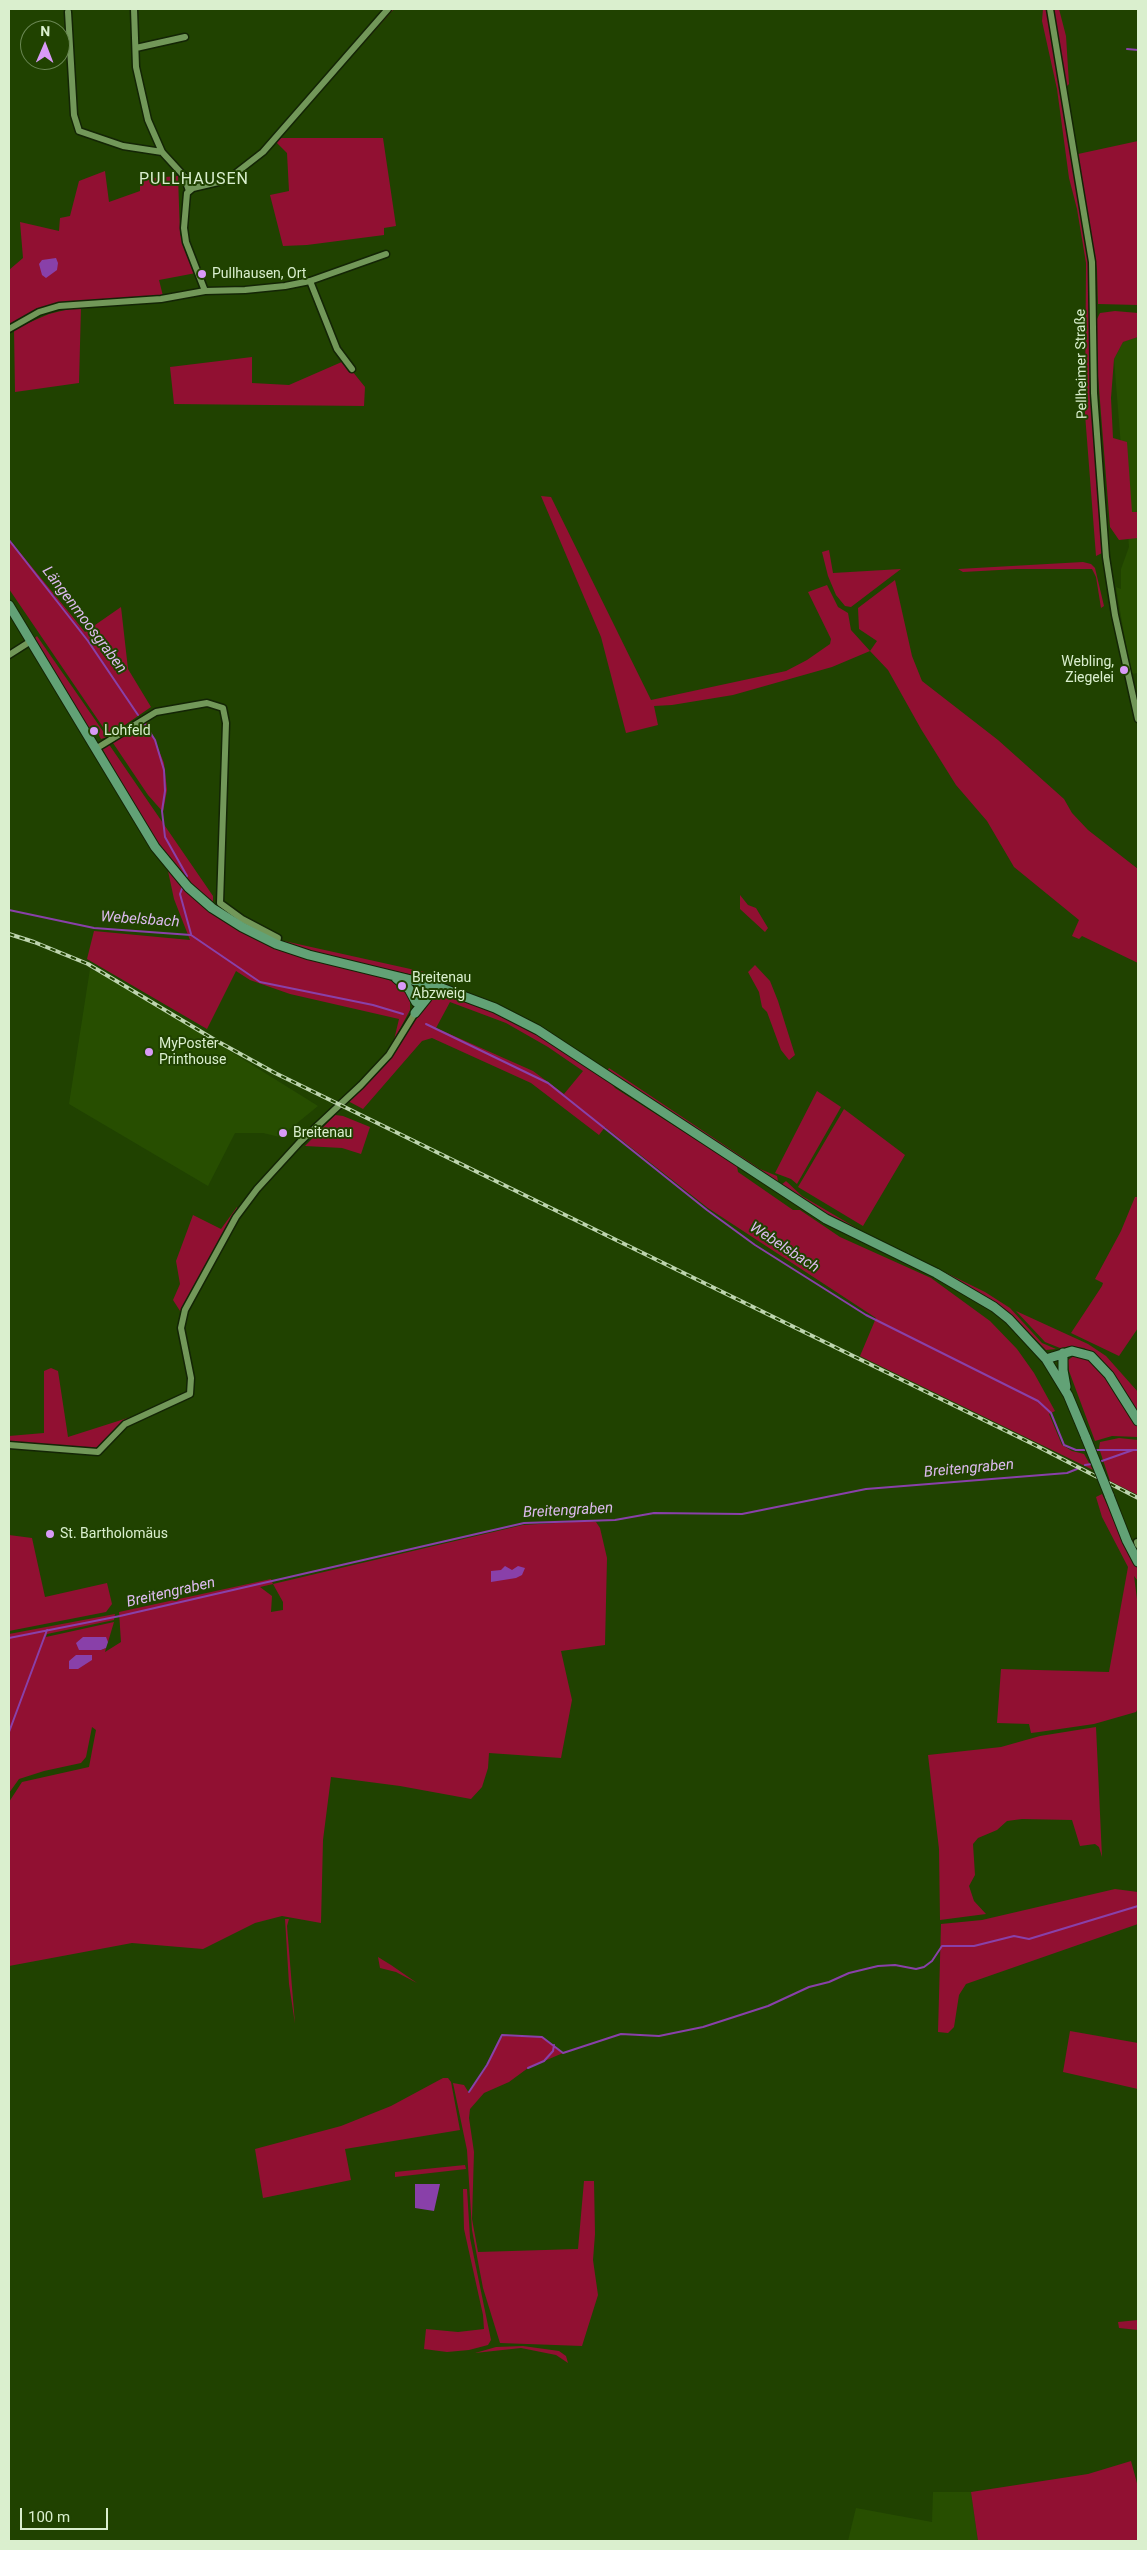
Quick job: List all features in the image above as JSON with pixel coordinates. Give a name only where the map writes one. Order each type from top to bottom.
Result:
[{"type":"main road","points":[[9,605],[97,748],[135,817],[157,851],[184,884],[221,914],[276,944],[427,984],[495,1008],[538,1030],[826,1219],[936,1273],[971,1293],[1009,1319],[1046,1359],[1068,1394],[1127,1541],[1138,1562]]},
{"type":"main road","points":[[389,973],[409,989],[416,1002]]},
{"type":"main road","points":[[415,1013],[416,1002],[427,984]]},
{"type":"main road","points":[[415,1013],[427,998],[427,984]]},
{"type":"main road","points":[[1046,1359],[1063,1353],[1080,1352],[1096,1360],[1109,1375],[1138,1421]]},
{"type":"main road","points":[[1063,1353],[1063,1370],[1068,1394]]},
{"type":"street","points":[[134,9],[136,67],[142,102],[162,152],[184,176],[189,190],[186,196],[184,228],[186,242],[205,291]]},
{"type":"street","points":[[189,190],[227,180],[251,163],[278,137],[388,9]]},
{"type":"street","name":"Pellheimer Straße","points":[[1050,9],[1092,262],[1094,393],[1106,557],[1117,624],[1138,719]]},
{"type":"street","points":[[68,12],[74,115],[79,131],[123,146],[162,152]]},
{"type":"street","points":[[136,48],[185,37]]},
{"type":"street","points":[[9,329],[48,308],[79,303],[161,299],[205,291],[245,290],[310,281],[386,254]]},
{"type":"street","points":[[310,281],[337,349],[352,369]]},
{"type":"street","points":[[9,655],[31,641]]},
{"type":"street","points":[[97,748],[146,716],[156,712],[207,703],[223,708],[226,723],[220,903],[242,919],[278,938],[276,944]]},
{"type":"street","points":[[9,1445],[98,1452],[125,1424],[190,1394],[191,1378],[181,1328],[186,1310],[236,1217],[257,1189],[300,1142],[361,1085],[389,1055],[415,1013]]},
{"type":"shaded area","points":[[390,9],[394,9],[305,109],[370,33]]},
{"type":"shaded area","points":[[1043,9],[1048,9],[1088,260],[1091,396],[1102,553],[1096,556],[1085,414],[1086,263],[1077,209],[1069,178],[1057,89],[1042,21]]},
{"type":"shaded area","points":[[1053,9],[1059,9],[1066,36],[1069,84],[1066,87]]},
{"type":"shaded area","points":[[280,138],[383,138],[396,226],[384,228],[384,235],[307,245],[283,246],[270,195],[289,191],[287,153],[276,142]]},
{"type":"shaded area","points":[[1138,141],[1138,305],[1098,304],[1097,270],[1078,154]]},
{"type":"shaded area","points":[[105,171],[109,202],[140,191],[140,179],[178,176],[180,234],[196,273],[159,280],[163,296],[52,305],[9,326],[9,270],[23,258],[20,222],[59,231],[60,218],[70,216],[79,181]]},
{"type":"shaded area","points":[[56,258],[58,263],[57,270],[46,278],[42,275],[39,264],[42,260]]},
{"type":"shaded area","points":[[81,306],[79,383],[15,392],[14,329],[49,314]]},
{"type":"shaded area","points":[[1115,311],[1138,313],[1138,337],[1123,342],[1114,359],[1111,398],[1113,438],[1127,442],[1132,512],[1138,512],[1138,538],[1119,540],[1110,527],[1098,376],[1096,321],[1100,313]]},
{"type":"shaded area","points":[[1138,337],[1138,673],[1131,674],[1116,587],[1121,589],[1121,569],[1129,547],[1114,359],[1123,342]]},
{"type":"shaded area","points":[[252,357],[252,383],[289,385],[344,361],[365,387],[364,406],[174,404],[170,367]]},
{"type":"shaded area","points":[[541,496],[551,497],[651,700],[786,671],[807,660],[830,644],[831,639],[808,592],[827,585],[838,607],[848,613],[851,630],[870,651],[832,667],[733,695],[654,706],[658,725],[626,733],[601,637]]},
{"type":"shaded area","points":[[9,539],[85,632],[121,607],[128,669],[151,707],[109,736],[9,589]]},
{"type":"shaded area","points":[[829,550],[833,573],[901,569],[851,607],[845,606],[836,595],[828,576],[822,552]]},
{"type":"shaded area","points":[[1083,562],[1091,564],[1095,568],[1104,606],[1101,608],[1096,577],[1092,569],[1017,569],[963,572],[958,569]]},
{"type":"shaded area","points":[[895,580],[912,656],[922,681],[998,740],[1064,799],[1072,813],[1088,830],[1138,869],[1138,963],[1082,936],[1079,939],[1072,936],[1079,920],[1014,867],[987,821],[956,785],[921,729],[888,670],[870,651],[877,641],[859,629],[858,608]]},
{"type":"shaded area","points":[[37,636],[107,737],[101,739],[95,728],[89,729],[35,638]]},
{"type":"shaded area","points":[[146,719],[164,763],[167,790],[163,812],[148,795],[111,740]]},
{"type":"shaded area","points":[[108,743],[213,896],[213,904],[182,875],[152,838],[102,748]]},
{"type":"shaded area","points":[[168,871],[185,889],[231,925],[400,984],[410,996],[410,1010],[394,1040],[399,1019],[290,994],[250,980],[236,971],[207,1029],[87,959],[94,931],[190,940],[174,899]]},
{"type":"shaded area","points":[[740,895],[748,905],[756,908],[768,928],[765,932],[740,909]]},
{"type":"shaded area","points":[[284,941],[424,972],[425,975],[422,977],[319,954],[287,944]]},
{"type":"shaded area","points":[[755,965],[770,981],[778,1001],[795,1055],[789,1060],[781,1050],[767,1012],[762,1007],[759,992],[748,972]]},
{"type":"shaded area","points":[[90,969],[119,982],[318,1106],[280,1137],[263,1133],[235,1133],[208,1186],[69,1104]]},
{"type":"shaded area","points":[[441,992],[510,1019],[540,1035],[610,1082],[615,1088],[737,1166],[738,1172],[793,1210],[800,1210],[840,1237],[931,1278],[990,1321],[1017,1349],[1034,1373],[1055,1411],[1049,1414],[1062,1445],[1072,1451],[1084,1454],[1093,1470],[860,1356],[876,1318],[708,1208],[605,1127],[599,1135],[531,1083],[432,1038],[422,1041],[363,1109],[348,1101],[378,1070],[434,994]],"holes":[[[450,1002],[506,1023],[548,1047],[583,1071],[564,1094],[533,1071],[436,1028]]]},
{"type":"shaded area","points":[[609,1068],[760,1169],[777,1176],[778,1181],[607,1071]]},
{"type":"shaded area","points":[[817,1091],[841,1107],[797,1184],[791,1179],[775,1173]]},
{"type":"shaded area","points":[[844,1109],[905,1155],[863,1226],[798,1187]]},
{"type":"shaded area","points":[[335,1115],[343,1116],[370,1127],[361,1154],[342,1148],[305,1146]]},
{"type":"shaded area","points":[[786,1181],[802,1196],[865,1233],[838,1222],[781,1185]]},
{"type":"shaded area","points":[[1135,1197],[1138,1197],[1138,1328],[1119,1356],[1071,1333],[1102,1286],[1103,1283],[1095,1279],[1121,1231]]},
{"type":"shaded area","points":[[237,1207],[238,1210],[182,1314],[173,1300],[180,1284],[176,1261],[193,1215],[221,1229]]},
{"type":"shaded area","points":[[877,1239],[985,1292],[1010,1308],[1042,1343],[1056,1349],[1046,1350],[1016,1319],[977,1291],[884,1245]]},
{"type":"shaded area","points":[[1016,1311],[1088,1344],[1106,1356],[1138,1392],[1138,1415],[1111,1371],[1096,1355],[1084,1348],[1071,1346],[1060,1348],[1045,1342]]},
{"type":"shaded area","points":[[1074,1356],[1091,1360],[1103,1372],[1138,1425],[1138,1437],[1112,1436],[1095,1441],[1069,1371],[1068,1360]]},
{"type":"shaded area","points":[[51,1368],[58,1371],[68,1437],[137,1415],[121,1425],[98,1450],[9,1443],[9,1436],[44,1433],[44,1371]]},
{"type":"shaded area","points":[[1119,1438],[1138,1440],[1138,1495],[1110,1481],[1099,1448],[1100,1442]]},
{"type":"shaded area","points":[[1102,1494],[1138,1569],[1138,1581],[1134,1576],[1138,1607],[1138,1708],[1136,1712],[1094,1724],[1031,1733],[1029,1724],[997,1723],[1001,1669],[1109,1672],[1128,1567],[1102,1517],[1096,1497]]},
{"type":"shaded area","points":[[596,1522],[600,1528],[607,1558],[605,1645],[561,1651],[572,1700],[561,1758],[489,1753],[488,1768],[482,1787],[471,1799],[400,1786],[331,1777],[323,1840],[321,1923],[282,1916],[255,1923],[203,1949],[132,1943],[9,1966],[9,1802],[22,1782],[89,1767],[96,1730],[92,1727],[86,1757],[81,1763],[19,1779],[9,1793],[9,1634],[115,1614],[114,1620],[47,1634],[46,1637],[114,1622],[108,1642],[105,1637],[101,1650],[106,1648],[105,1652],[121,1642],[119,1612],[271,1579],[273,1584],[523,1525]],"holes":[[[273,1584],[283,1602],[283,1610],[271,1612],[272,1596],[260,1587]]]},
{"type":"shaded area","points":[[9,1535],[32,1538],[45,1597],[107,1583],[112,1604],[106,1612],[9,1631]]},
{"type":"shaded area","points":[[505,1566],[512,1570],[518,1566],[525,1568],[522,1575],[516,1578],[491,1582],[491,1571],[501,1570]]},
{"type":"shaded area","points":[[83,1637],[106,1637],[108,1642],[106,1648],[101,1650],[79,1650],[76,1643]]},
{"type":"shaded area","points":[[76,1655],[92,1655],[92,1660],[78,1669],[69,1669],[69,1661]]},
{"type":"shaded area","points":[[1096,1727],[1102,1857],[1099,1847],[1095,1844],[1080,1846],[1072,1820],[1022,1819],[1007,1821],[997,1830],[978,1838],[973,1844],[975,1875],[969,1886],[974,1901],[986,1914],[940,1920],[939,1849],[928,1755],[1001,1747],[1040,1736]]},
{"type":"shaded area","points":[[1115,1889],[1138,1892],[1138,1924],[966,1984],[959,1995],[954,2027],[948,2033],[938,2032],[941,1924],[982,1920]]},
{"type":"shaded area","points":[[285,1919],[289,1919],[287,1926],[295,2024],[289,1984]]},
{"type":"shaded area","points":[[378,1957],[417,1983],[396,1972],[380,1968]]},
{"type":"shaded area","points":[[1070,2031],[1138,2043],[1138,2089],[1063,2072]]},
{"type":"shaded area","points":[[503,2036],[542,2037],[563,2053],[528,2068],[509,2082],[484,2093],[470,2109],[469,2118],[474,2152],[472,2219],[478,2252],[578,2249],[584,2181],[594,2181],[595,2234],[593,2260],[598,2295],[582,2346],[500,2343],[483,2288],[472,2230],[467,2150],[453,2083],[464,2085],[469,2093],[488,2065],[496,2046]]},
{"type":"shaded area","points":[[443,2078],[448,2078],[451,2082],[460,2130],[345,2149],[351,2180],[263,2198],[255,2149],[341,2126],[391,2106]]},
{"type":"shaded area","points":[[465,2165],[466,2169],[395,2177],[395,2172]]},
{"type":"shaded area","points":[[415,2184],[440,2184],[434,2211],[415,2208]]},
{"type":"shaded area","points":[[463,2189],[467,2189],[470,2238],[491,2340],[488,2345],[469,2350],[447,2352],[424,2349],[426,2329],[458,2332],[484,2329],[483,2315],[464,2229]]},
{"type":"shaded area","points":[[1138,2320],[1138,2330],[1119,2328],[1118,2322]]},
{"type":"shaded area","points":[[523,2346],[559,2351],[566,2356],[568,2363],[556,2355],[521,2348],[475,2353],[496,2347]]},
{"type":"shaded area","points":[[1131,2461],[1138,2487],[1138,2541],[978,2541],[971,2492],[1088,2474]]},
{"type":"shaded area","points":[[933,2492],[971,2492],[978,2541],[848,2541],[856,2508],[932,2522]]},
{"type":"waterway","points":[[1127,49],[1138,50]]},
{"type":"waterway","name":"Längenmoosgraben","points":[[9,540],[88,641],[138,715]]},
{"type":"waterway","name":"Längenmoosgraben","points":[[144,723],[155,740],[164,770],[165,791],[162,811],[165,837],[187,876],[185,879]]},
{"type":"waterway","name":"Längenmoosgraben","points":[[183,886],[180,894],[191,934]]},
{"type":"waterway","name":"Webelsbach","points":[[9,910],[94,928],[191,935],[260,982],[373,1005],[403,1014]]},
{"type":"waterway","name":"Webelsbach","points":[[426,1024],[548,1083],[707,1210],[755,1245],[866,1315],[1038,1401],[1051,1413],[1064,1445],[1076,1450],[1088,1450]]},
{"type":"waterway","name":"Webelsbach","points":[[1093,1450],[1138,1450]]},
{"type":"waterway","name":"Breitengraben","points":[[1099,1462],[1133,1450]]},
{"type":"waterway","name":"Breitengraben","points":[[1085,1465],[1092,1464]]},
{"type":"waterway","name":"Breitengraben","points":[[9,1638],[120,1616],[524,1523],[615,1520],[654,1513],[742,1514],[866,1489],[1067,1473],[1077,1469]]},
{"type":"waterway","points":[[9,1732],[47,1630]]},
{"type":"waterway","points":[[469,2092],[487,2065],[502,2035],[542,2037],[563,2053],[621,2034],[659,2036],[703,2027],[768,2006],[809,1987],[829,1982],[849,1973],[878,1966],[895,1965],[916,1969],[924,1967],[932,1961],[942,1946],[974,1946],[1014,1936],[1029,1939],[1138,1906]]},
{"type":"waterway","points":[[528,2068],[544,2061],[553,2051],[554,2045]]},
{"type":"railway","points":[[9,934],[88,964],[215,1040],[275,1073],[1035,1445],[1138,1498]]},
{"type":"place","name":"Pullhausen, Ort","points":[[202,274]]},
{"type":"place","name":"Webling, Ziegelei","points":[[1124,670]]},
{"type":"place","name":"Lohfeld","points":[[94,731]]},
{"type":"place","name":"Breitenau Abzweig","points":[[402,986]]},
{"type":"place","name":"MyPoster Printhouse","points":[[149,1052]]},
{"type":"place","name":"Breitenau","points":[[283,1133]]},
{"type":"place","name":"St. Bartholomäus","points":[[50,1534]]},
{"type":"district","name":"PULLHAUSEN","points":[[194,180]]}]
